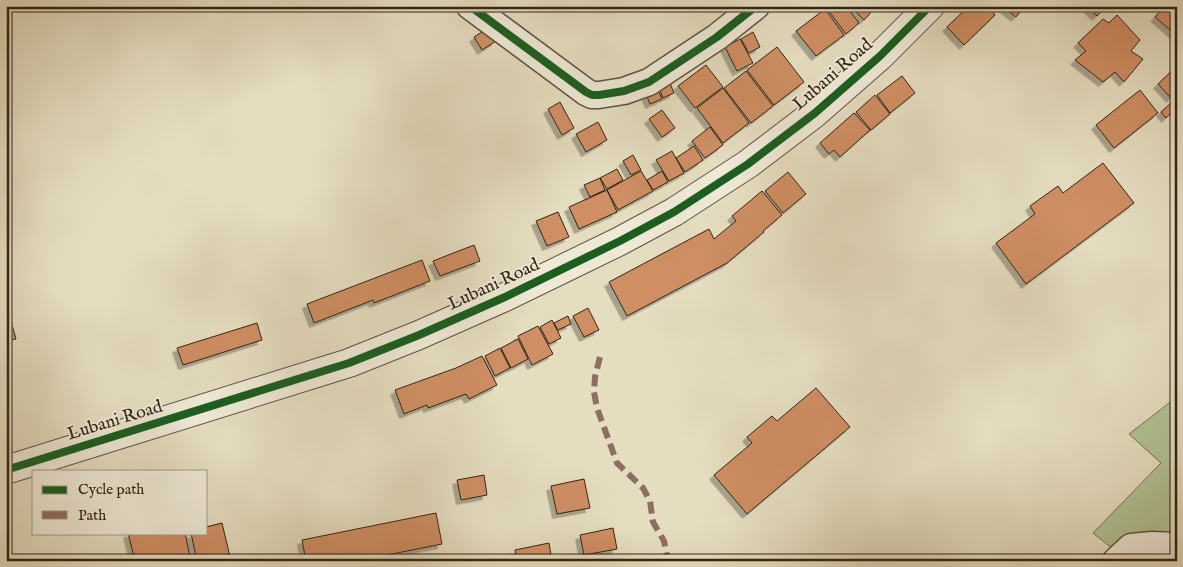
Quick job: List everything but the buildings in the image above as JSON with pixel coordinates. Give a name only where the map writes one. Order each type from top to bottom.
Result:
[{"type":"street","points":[[470,6],[586,92],[599,96],[624,91],[650,82],[717,37],[756,6]]},
{"type":"street","name":"Lubani Road","points":[[6,470],[349,363],[506,297],[620,241],[674,212],[755,158],[814,113],[880,56],[930,6]]},
{"type":"street","points":[[1116,561],[1131,547],[1152,545],[1177,546]]},
{"type":"green space","points":[[1177,397],[1177,561],[1128,561],[1093,533],[1161,463],[1129,434]]},
{"type":"marked path","points":[[600,357],[595,377],[594,392],[597,408],[617,463],[643,488],[650,501],[653,522],[664,541],[668,561]]},
{"type":"cycle path","points":[[470,6],[592,95],[624,91],[649,82],[717,37],[756,6]]},
{"type":"cycle path","points":[[6,470],[349,363],[505,297],[620,241],[674,212],[748,164],[815,113],[880,56],[930,6]]}]
